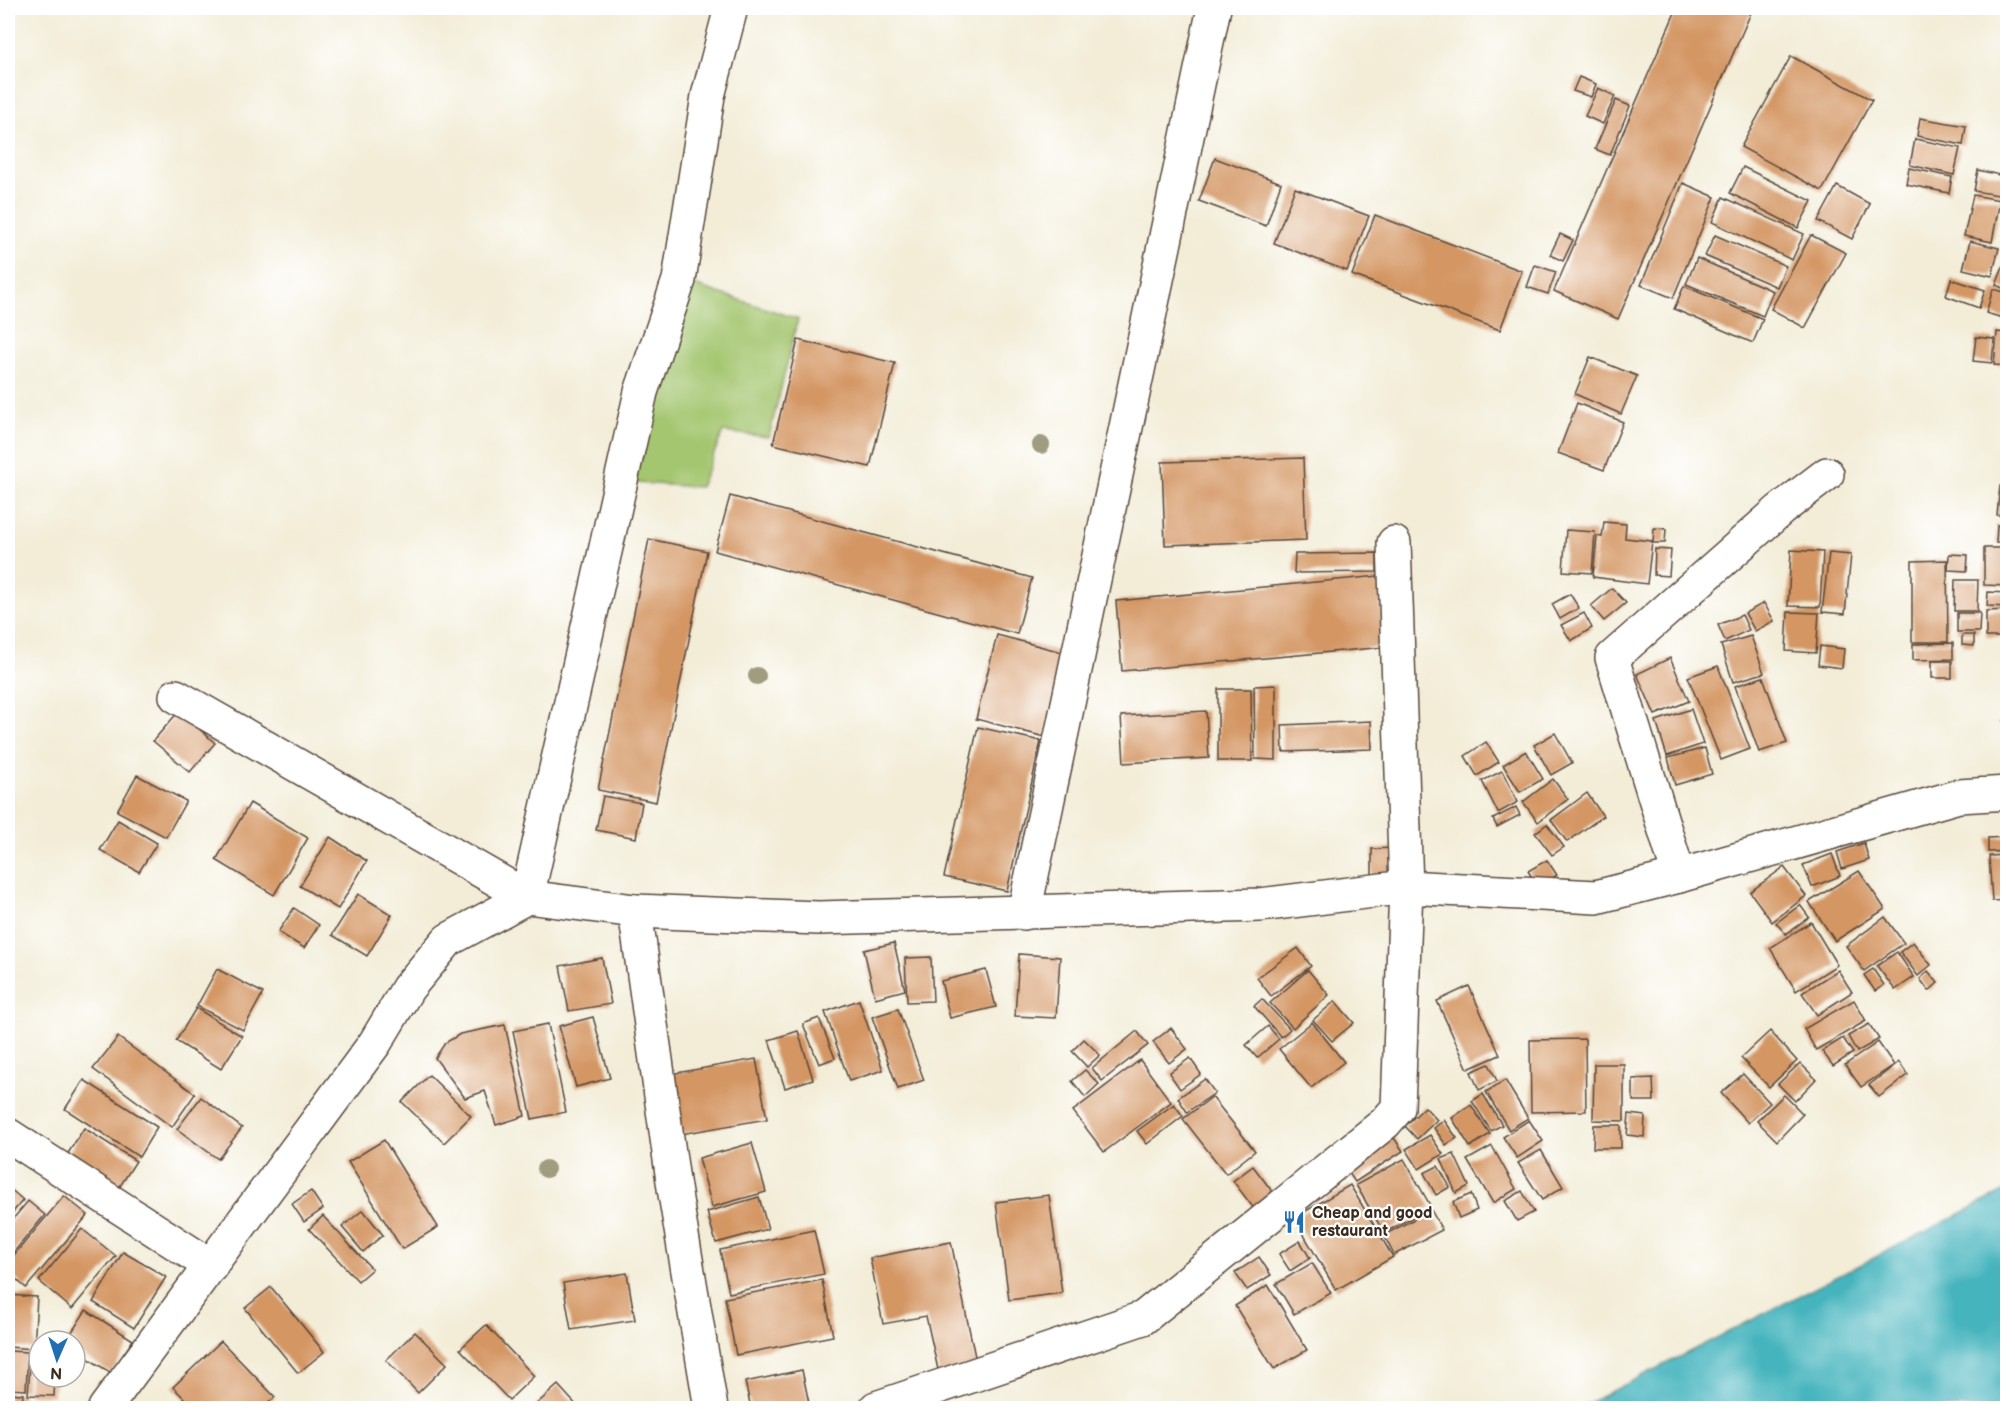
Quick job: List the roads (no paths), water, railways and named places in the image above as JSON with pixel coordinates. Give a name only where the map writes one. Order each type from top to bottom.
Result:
[{"type":"street","points":[[105,1408],[375,1043],[408,988],[447,940],[527,897],[641,392],[679,280],[708,96],[731,8]]},
{"type":"street","points":[[1024,913],[1214,8]]},
{"type":"street","points":[[1679,876],[1612,658],[1780,510],[1827,474]]},
{"type":"street","points":[[876,1408],[1143,1318],[1385,1123],[1398,1108],[1406,887],[1394,543]]},
{"type":"street","points":[[176,696],[527,897],[635,911],[819,918],[1024,913],[1260,905],[1406,887],[1596,897],[1679,876],[1959,796],[2007,793]]},
{"type":"street","points":[[635,911],[674,1188],[711,1408]]},
{"type":"street","points":[[8,1136],[211,1266]]},
{"type":"water","points":[[2007,1190],[2007,1408],[1579,1408]]},
{"type":"place","name":"Cheap and good restaurant","points":[[1294,1222]]}]
